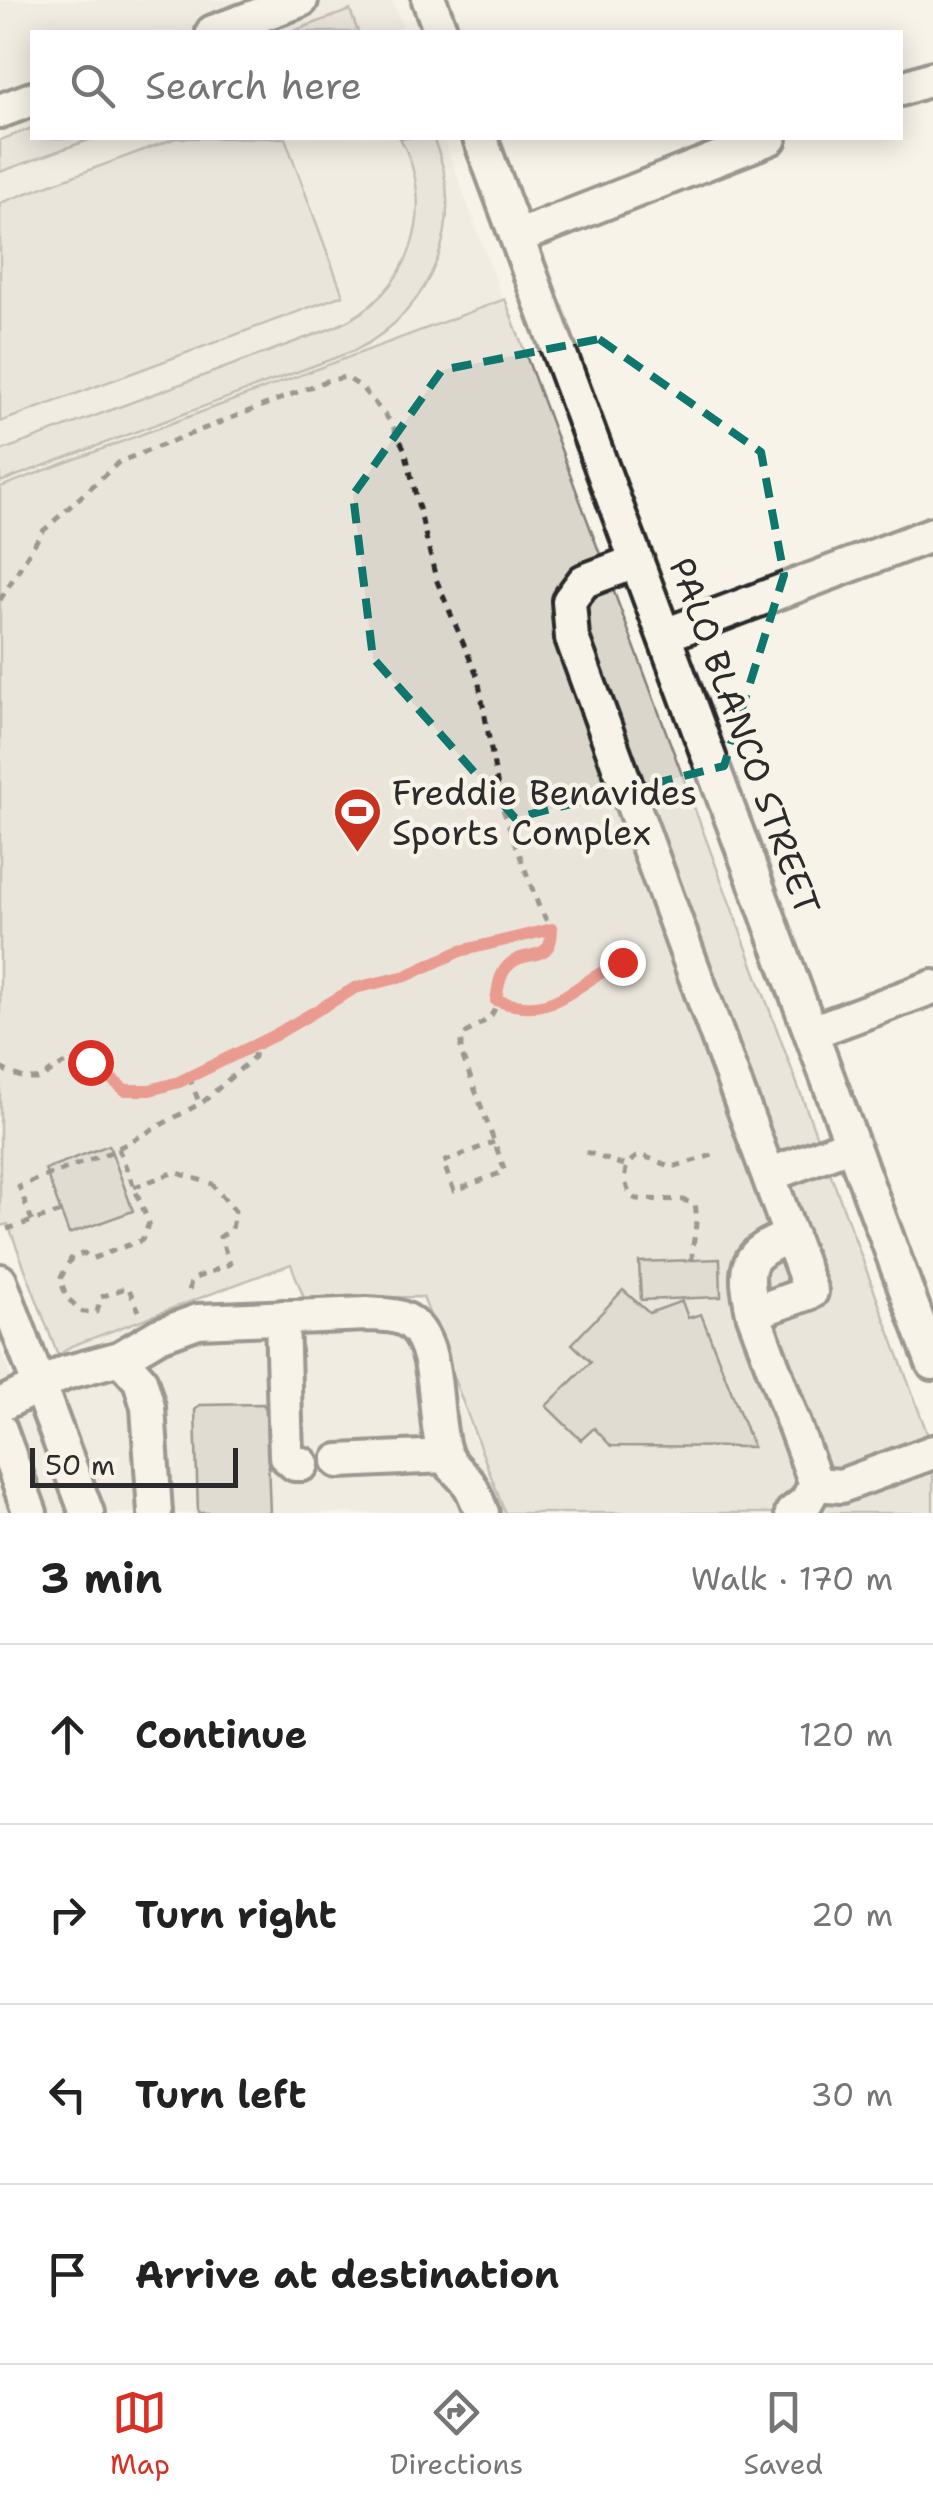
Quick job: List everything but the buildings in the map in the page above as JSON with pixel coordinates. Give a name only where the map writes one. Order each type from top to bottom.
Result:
[{"type":"street","points":[[218,30],[301,0]]},
{"type":"street","points":[[430,0],[441,30]]},
{"type":"street","points":[[903,88],[933,78]]},
{"type":"street","points":[[0,111],[30,100]]},
{"type":"street","name":"PALO BLANCO STREET","points":[[481,140],[933,1364]]},
{"type":"street","points":[[517,236],[765,140]]},
{"type":"street","points":[[664,634],[933,534]]},
{"type":"street","points":[[637,561],[584,582],[569,601],[572,638],[811,1292],[753,1313]]},
{"type":"street","points":[[812,1032],[933,986]]},
{"type":"street","points":[[769,1175],[852,1144]]},
{"type":"street","points":[[791,1236],[753,1256],[748,1289],[753,1313],[816,1484],[806,1502],[792,1513]]},
{"type":"street","points":[[0,1281],[87,1513]]},
{"type":"street","points":[[0,1405],[65,1374],[120,1358],[159,1335],[198,1321],[395,1316],[411,1323],[419,1332],[426,1350],[445,1456],[470,1485],[482,1513]]},
{"type":"street","points":[[282,1317],[286,1456],[302,1464]]},
{"type":"street","points":[[120,1358],[140,1380],[148,1407],[154,1513]]},
{"type":"street","points":[[0,1430],[30,1513]]},
{"type":"street","points":[[816,1484],[841,1486],[933,1452]]},
{"type":"street","points":[[339,1461],[445,1456]]},
{"type":"path","points":[[0,600],[42,532],[120,462],[150,448],[326,381],[350,379],[390,421],[406,450],[436,579],[478,678],[501,804],[539,907],[552,929],[549,948],[542,954],[520,957],[502,972],[492,1014],[465,1033],[459,1044],[506,1171],[454,1191],[443,1162],[494,1142]]},
{"type":"path","points":[[0,1068],[31,1081],[66,1063],[82,1060],[90,1062],[118,1086],[134,1091],[164,1087],[255,1045],[355,988],[406,976],[460,951],[552,929]]},
{"type":"path","points":[[496,1000],[528,1008],[556,1002],[608,967],[638,957]]},
{"type":"path","points":[[32,1221],[19,1186],[118,1148],[199,1104],[254,1057],[255,1045]]},
{"type":"path","points":[[189,1077],[199,1104]]},
{"type":"path","points":[[118,1148],[149,1223],[142,1240],[91,1259],[84,1253],[72,1257],[60,1278],[67,1298],[83,1312],[96,1312],[102,1297],[128,1287],[142,1314]]},
{"type":"path","points":[[586,1152],[626,1166]]},
{"type":"path","points":[[692,1261],[692,1240],[698,1225],[695,1204],[636,1199],[625,1184],[626,1166],[642,1154],[672,1167],[713,1154]]},
{"type":"path","points":[[134,1187],[174,1172],[212,1184],[235,1210],[232,1229],[220,1238],[230,1264],[191,1280],[189,1292],[182,1295]]},
{"type":"path","points":[[7,1229],[61,1212]]},
{"type":"highlighted area","points":[[599,339],[761,452],[784,575],[724,766],[515,818],[373,658],[353,495],[442,370]]},
{"type":"shaded area","points":[[0,0],[392,0],[403,30],[30,30],[30,140],[444,140],[503,300],[0,487]]},
{"type":"shaded area","points":[[350,10],[357,30],[296,30]]},
{"type":"shaded area","points":[[30,129],[30,140],[88,140],[0,172],[0,140]]},
{"type":"shaded area","points":[[171,140],[286,140],[343,295],[0,422],[0,203]]},
{"type":"shaded area","points":[[401,140],[434,140],[447,200],[445,230],[424,287],[383,333],[356,350],[0,482],[0,451],[335,327],[361,313],[399,272],[411,248],[417,221],[412,165]]},
{"type":"shaded area","name":"Freddie Benavides Sports Complex","points":[[505,299],[933,1449],[933,1513],[505,1513],[423,1297],[304,1298],[291,1264],[71,1346],[58,1356],[8,1224],[0,1226],[0,487]]},
{"type":"shaded area","points":[[306,1301],[433,1339],[505,1513],[0,1513],[0,1349],[13,1381],[71,1346],[162,1312],[214,1304]]},
{"type":"place","name":"Freddie Benavides Sports Complex","points":[[357,854]]},
{"type":"route","points":[[90,1062],[125,1090],[164,1087],[275,1035],[355,988],[406,976],[460,951],[552,929],[549,948],[542,954],[512,961],[502,972],[496,1000],[528,1008],[556,1002],[622,962]]}]
